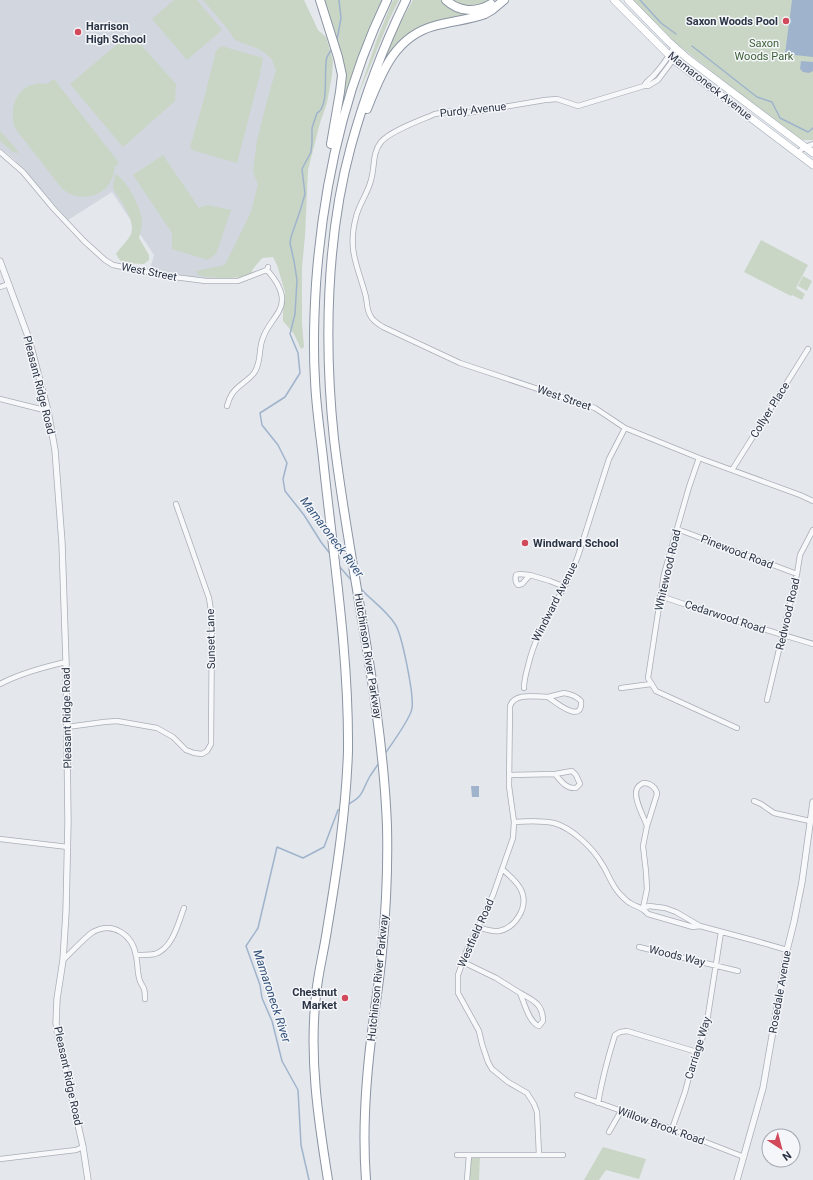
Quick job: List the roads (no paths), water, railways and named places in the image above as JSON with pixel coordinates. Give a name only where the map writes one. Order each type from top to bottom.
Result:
[{"type":"highway","points":[[320,0],[338,57],[342,82],[322,194],[322,226]]},
{"type":"highway","name":"Hutchinson River Parkway","points":[[328,1180],[315,1091],[312,1051],[313,1028],[316,993],[338,865],[348,756],[347,696],[342,632],[315,380],[314,316],[322,226],[331,170],[346,107],[364,53],[387,0]]},
{"type":"highway","name":"Hutchinson River Parkway","points":[[366,1180],[364,1109],[372,1027],[382,953],[387,885],[387,829],[381,743],[334,440],[328,341],[334,236],[350,148],[373,75],[406,0]]},
{"type":"highway","points":[[446,0],[463,10],[472,10],[484,8],[496,0]]},
{"type":"highway","points":[[350,148],[384,72],[403,42],[414,33],[428,27],[485,14],[504,0]]},
{"type":"main road","name":"Mamaroneck Avenue","points":[[614,0],[671,58],[813,165]]},
{"type":"main road","name":"Mamaroneck Avenue","points":[[628,0],[677,49],[813,153]]},
{"type":"street","name":"Purdy Avenue","points":[[354,259],[352,252],[352,235],[356,216],[371,180],[376,151],[381,141],[391,134],[435,114],[452,111],[460,113],[474,112],[545,100],[557,100],[578,106],[644,86],[646,82],[671,58],[677,49]]},
{"type":"street","points":[[797,153],[805,147],[813,144]]},
{"type":"street","name":"West Street","points":[[0,152],[23,172],[53,208],[84,241],[105,260],[113,265],[206,282],[238,280],[268,268],[279,288],[282,304],[262,339],[260,363],[254,373],[232,394],[227,406]]},
{"type":"street","name":"West Street","points":[[354,259],[366,296],[370,315],[376,323],[383,328],[460,363],[595,408],[625,428],[813,501]]},
{"type":"street","name":"Pleasant Ridge Road","points":[[0,261],[29,339],[48,412],[55,450],[62,542],[66,662],[68,846],[63,960],[57,999],[56,1023],[83,1148],[88,1180]]},
{"type":"street","points":[[0,287],[8,284]]},
{"type":"street","name":"Collyer Place","points":[[732,470],[808,350]]},
{"type":"street","points":[[0,399],[48,412]]},
{"type":"street","name":"Windward Avenue","points":[[524,688],[524,681],[531,651],[538,633],[568,582],[578,556],[609,458],[625,428]]},
{"type":"street","name":"Whitewood Road","points":[[651,684],[648,678],[664,574],[699,458]]},
{"type":"street","name":"Sunset Lane","points":[[67,728],[117,721],[143,725],[156,728],[164,732],[186,750],[202,754],[207,751],[210,744],[211,732],[212,617],[209,598],[176,504]]},
{"type":"street","name":"Pinewood Road","points":[[677,529],[797,574]]},
{"type":"street","name":"Redwood Road","points":[[767,700],[797,574],[800,555],[813,530]]},
{"type":"street","points":[[530,575],[560,585],[566,584]]},
{"type":"street","name":"Cedarwood Road","points":[[660,596],[813,644]]},
{"type":"street","points":[[0,684],[47,666],[66,662]]},
{"type":"street","points":[[621,688],[651,684],[656,691],[738,728]]},
{"type":"street","points":[[570,693],[581,701],[581,707],[578,711],[569,711],[548,697],[570,693]]},
{"type":"street","name":"Westfield Road","points":[[539,1155],[537,1112],[534,1104],[527,1093],[508,1082],[492,1069],[488,1062],[477,1026],[458,993],[458,976],[493,895],[513,838],[514,822],[509,786],[511,702],[525,696],[548,697]]},
{"type":"street","points":[[509,775],[555,774],[572,771],[576,775],[580,784],[576,788],[569,788],[555,774]]},
{"type":"street","points":[[643,908],[647,888],[643,846],[647,826],[657,794],[657,791],[652,785],[643,783],[638,786],[636,790],[636,798],[647,826]]},
{"type":"street","points":[[754,801],[774,813],[810,821]]},
{"type":"street","name":"Rosedale Avenue","points":[[737,1180],[763,1088],[787,950],[802,882],[813,802]]},
{"type":"street","points":[[514,822],[533,820],[555,823],[570,831],[585,843],[598,857],[608,872],[613,886],[630,903],[643,908],[648,914],[693,927],[700,926]]},
{"type":"street","points":[[0,839],[68,846]]},
{"type":"street","points":[[478,927],[500,931],[508,927],[517,919],[522,911],[524,902],[522,892],[502,869]]},
{"type":"street","points":[[643,908],[649,906],[665,908],[676,912],[700,926],[787,950]]},
{"type":"street","points":[[136,955],[149,955],[163,950],[168,944],[184,908]]},
{"type":"street","points":[[63,960],[92,933],[101,929],[109,928],[117,930],[124,934],[130,941],[136,955],[140,981],[144,989],[145,998]]},
{"type":"street","name":"Carriage Way","points":[[672,1129],[706,1028],[721,932]]},
{"type":"street","name":"Woods Way","points":[[639,947],[715,966]]},
{"type":"street","points":[[463,962],[496,978],[533,1000],[543,1014],[543,1021],[539,1026],[532,1021],[520,993]]},
{"type":"street","points":[[715,966],[738,971]]},
{"type":"street","points":[[598,1102],[600,1088],[615,1035],[620,1032],[627,1031],[697,1052]]},
{"type":"street","name":"Willow Brook Road","points":[[577,1095],[744,1156]]},
{"type":"street","points":[[609,1132],[622,1111]]},
{"type":"street","points":[[0,1159],[83,1148]]},
{"type":"street","points":[[457,1155],[563,1155]]},
{"type":"street","points":[[467,1180],[469,1155]]},
{"type":"water","points":[[792,0],[813,0],[813,57],[785,54]]},
{"type":"water","points":[[801,61],[813,62],[813,71],[809,73],[803,72],[800,69]]},
{"type":"water","points":[[471,786],[479,786],[479,797],[472,797]]},
{"type":"waterway","name":"Mamaroneck River","points":[[337,40],[341,18],[339,0]]},
{"type":"waterway","points":[[640,0],[661,23],[676,34]]},
{"type":"waterway","points":[[692,46],[757,97],[772,102],[780,118],[808,132],[813,128]]},
{"type":"waterway","name":"Mamaroneck River","points":[[331,555],[304,515],[285,491],[283,479],[287,463],[278,445],[262,425],[260,413],[285,397],[300,373],[298,353],[290,334],[295,314],[297,280],[290,243],[305,194],[302,169],[311,152],[312,128],[325,96],[326,63],[327,57],[332,49]]},
{"type":"waterway","name":"Mamaroneck River","points":[[339,566],[352,581]]},
{"type":"waterway","name":"Mamaroneck River","points":[[361,589],[383,610],[398,630],[404,652],[411,691],[411,712],[400,732],[384,755]]},
{"type":"waterway","name":"Mamaroneck River","points":[[347,805],[360,796],[370,776],[379,763]]},
{"type":"waterway","name":"Mamaroneck River","points":[[309,1180],[301,1145],[298,1090],[282,1061],[272,1021],[262,998],[260,985],[246,946],[258,928],[277,847],[303,858],[324,847],[338,810],[341,809]]},
{"type":"place","name":"Saxon Woods Pool","points":[[786,21]]},
{"type":"place","name":"Harrison High School","points":[[78,32]]},
{"type":"place","name":"Windward School","points":[[525,543]]},
{"type":"place","name":"Chestnut Market","points":[[345,998]]},
{"type":"park label","name":"Saxon Woods Park","points":[[764,49]]}]
